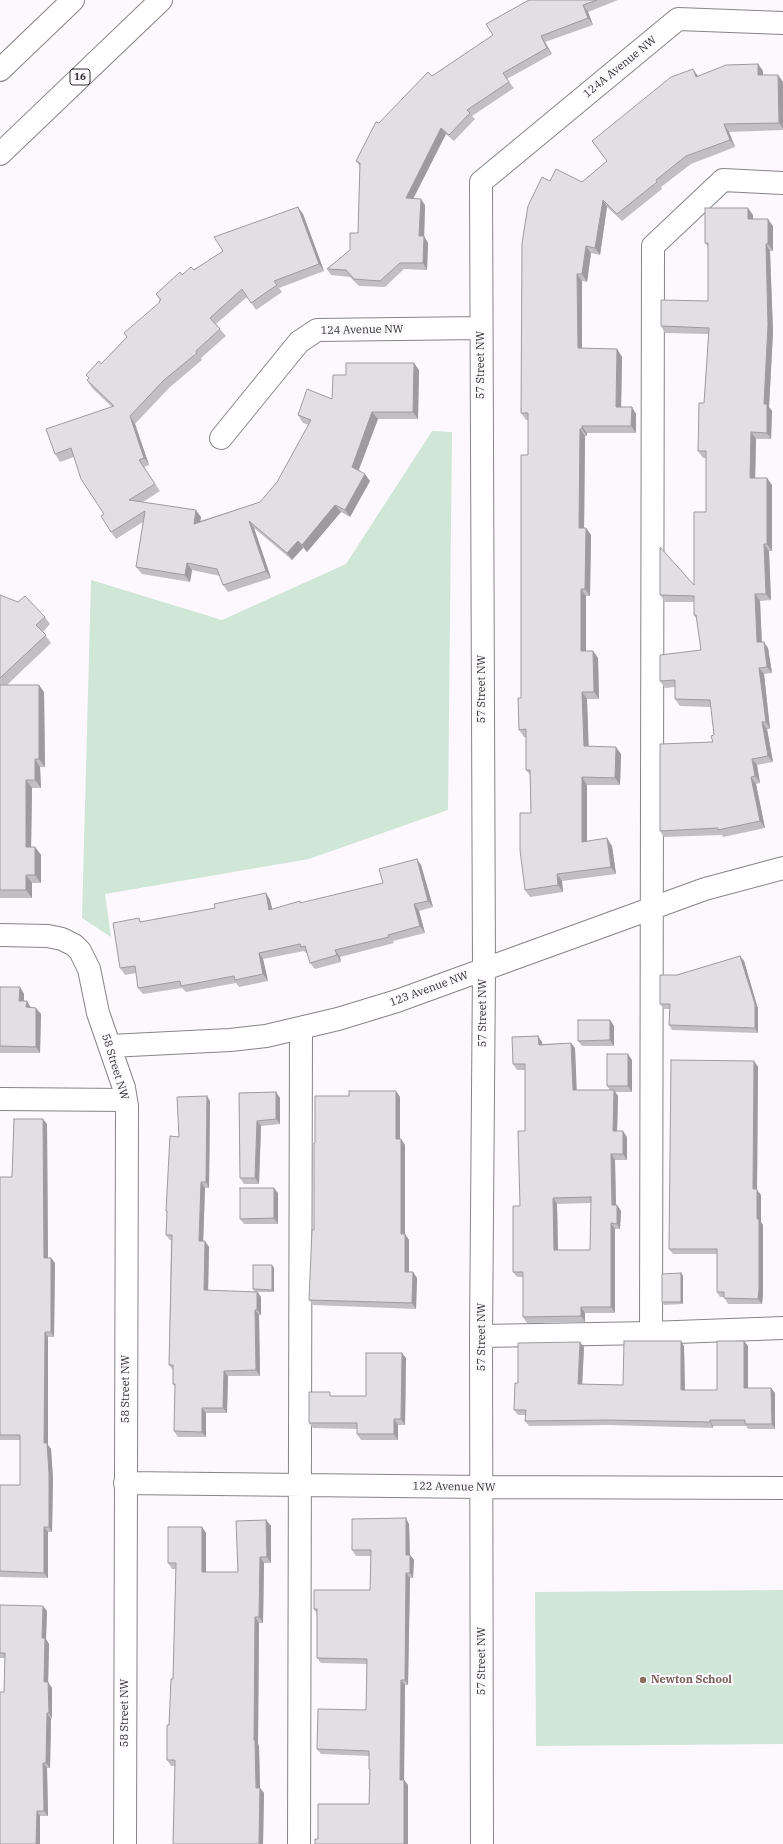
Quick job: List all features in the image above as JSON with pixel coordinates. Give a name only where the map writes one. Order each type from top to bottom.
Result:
[{"type":"main road","points":[[0,70],[73,0]]},
{"type":"main road","name":"16","points":[[0,154],[161,0]]},
{"type":"main road","name":"124A Avenue NW","points":[[481,182],[678,20],[783,23]]},
{"type":"main road","points":[[651,1333],[653,246],[723,180],[783,183]]},
{"type":"main road","name":"57 Street NW","points":[[481,182],[484,969],[481,1336],[482,1844]]},
{"type":"main road","name":"124 Avenue NW","points":[[221,438],[299,342],[317,330],[481,328]]},
{"type":"main road","name":"123 Avenue NW","points":[[110,1046],[230,1040],[266,1036],[301,1029],[369,1010],[705,889],[783,868]]},
{"type":"main road","name":"58 Street NW","points":[[0,935],[48,936],[62,939],[74,945],[84,956],[89,969],[98,1013],[124,1088],[126,1100],[125,1844]]},
{"type":"main road","points":[[299,1844],[301,1029]]},
{"type":"main road","points":[[0,1099],[126,1100]]},
{"type":"main road","points":[[481,1336],[651,1333],[783,1328]]},
{"type":"main road","name":"122 Avenue NW","points":[[125,1483],[481,1487],[783,1488]]},
{"type":"green space","points":[[432,431],[452,432],[448,810],[309,859],[105,894],[111,937],[82,918],[91,580],[222,620],[346,564]]},
{"type":"green space","points":[[783,1590],[783,1744],[536,1746],[535,1592]]},
{"type":"building","points":[[529,0],[597,0],[583,5],[588,18],[541,36],[547,48],[503,73],[509,82],[467,110],[470,113],[449,135],[441,128],[406,198],[421,199],[419,236],[424,236],[423,263],[400,263],[380,281],[354,279],[346,270],[327,269],[350,250],[350,233],[358,233],[360,163],[356,161],[376,122],[379,123],[428,72],[432,76],[493,35],[486,24]]},
{"type":"building","points":[[758,64],[758,75],[778,75],[779,123],[724,124],[730,140],[686,156],[656,180],[657,182],[617,214],[603,200],[595,248],[586,246],[582,274],[577,274],[578,348],[617,349],[616,407],[632,407],[631,426],[582,426],[582,429],[580,429],[579,528],[586,528],[585,589],[581,589],[581,651],[593,651],[594,692],[582,692],[584,746],[616,747],[615,778],[582,777],[582,842],[607,838],[611,867],[557,874],[558,885],[525,890],[520,850],[520,813],[531,813],[530,770],[526,770],[526,729],[519,730],[518,698],[521,698],[521,455],[528,455],[528,413],[521,413],[522,243],[528,206],[542,177],[550,181],[556,169],[582,182],[607,161],[592,141],[671,77],[693,69],[696,77],[726,65]]},
{"type":"building","points":[[298,207],[319,264],[274,281],[277,285],[251,303],[242,289],[210,318],[220,329],[196,351],[197,353],[164,380],[130,416],[144,458],[139,460],[155,484],[129,500],[196,510],[194,524],[260,502],[277,482],[311,420],[298,415],[307,389],[332,399],[333,375],[346,375],[346,363],[414,363],[413,412],[372,412],[352,467],[365,474],[345,510],[335,505],[302,545],[298,541],[287,553],[249,521],[266,571],[223,585],[217,569],[187,563],[185,575],[136,567],[145,511],[111,532],[101,516],[104,514],[81,479],[71,448],[55,454],[46,429],[114,406],[87,380],[89,378],[86,375],[99,361],[101,364],[127,337],[124,333],[160,302],[159,301],[161,300],[156,294],[180,272],[182,275],[191,267],[194,270],[223,251],[214,237]]},
{"type":"building","points":[[705,208],[748,208],[748,219],[768,219],[768,244],[766,244],[768,325],[764,404],[767,404],[767,433],[751,432],[750,478],[767,478],[767,544],[764,544],[766,594],[755,594],[757,642],[764,642],[767,667],[759,668],[766,722],[762,722],[768,756],[752,759],[755,776],[751,777],[760,821],[718,830],[718,828],[660,831],[660,744],[713,742],[711,736],[714,735],[710,700],[675,699],[675,680],[660,681],[660,655],[701,650],[696,615],[694,615],[694,596],[660,595],[660,547],[694,585],[694,512],[706,512],[706,451],[698,451],[699,403],[704,403],[709,328],[661,326],[661,300],[708,301],[708,243],[705,243]]},
{"type":"building","points":[[0,595],[18,602],[25,596],[45,617],[36,625],[46,635],[0,678]]},
{"type":"building","points":[[0,685],[39,685],[39,759],[35,759],[35,780],[26,780],[26,847],[35,847],[35,875],[26,875],[26,890],[0,890]]},
{"type":"building","points":[[417,859],[428,901],[414,904],[420,926],[388,935],[389,937],[335,950],[337,955],[310,963],[305,946],[301,947],[300,944],[259,953],[263,974],[235,980],[234,976],[181,986],[180,981],[138,988],[135,966],[120,968],[113,923],[139,918],[140,922],[215,908],[214,904],[266,893],[269,910],[300,901],[300,903],[383,883],[379,869]]},
{"type":"building","points":[[740,956],[755,1004],[755,1028],[669,1025],[670,1004],[660,1004],[660,975],[677,975]]},
{"type":"building","points":[[0,987],[20,987],[19,1001],[27,1001],[26,1007],[36,1008],[36,1047],[0,1046]]},
{"type":"building","points":[[578,1020],[610,1020],[610,1040],[578,1041]]},
{"type":"building","points":[[538,1036],[539,1045],[571,1043],[573,1090],[614,1090],[613,1131],[623,1131],[623,1154],[611,1154],[612,1205],[617,1205],[617,1224],[611,1223],[611,1307],[581,1307],[581,1316],[523,1317],[523,1272],[513,1272],[513,1206],[520,1206],[518,1131],[525,1131],[525,1064],[513,1064],[512,1037]],"holes":[[[591,1197],[590,1250],[554,1250],[553,1198]]]},
{"type":"building","points":[[607,1054],[628,1054],[628,1086],[607,1086]]},
{"type":"building","points":[[671,1060],[754,1061],[753,1189],[757,1189],[757,1219],[759,1219],[758,1299],[724,1298],[724,1292],[717,1292],[717,1249],[669,1249]]},
{"type":"building","points":[[349,1091],[396,1091],[396,1139],[401,1139],[401,1234],[405,1234],[405,1272],[413,1272],[412,1303],[309,1300],[312,1230],[314,1230],[315,1096],[349,1096]]},
{"type":"building","points":[[276,1092],[276,1119],[257,1121],[255,1178],[240,1178],[239,1093]]},
{"type":"building","points":[[207,1096],[206,1182],[201,1182],[199,1241],[205,1241],[204,1290],[257,1292],[257,1310],[255,1310],[256,1370],[224,1371],[223,1408],[202,1408],[202,1432],[174,1431],[175,1384],[173,1384],[173,1365],[169,1365],[172,1235],[166,1235],[170,1136],[179,1137],[177,1097]]},
{"type":"building","points":[[14,1119],[43,1119],[44,1258],[51,1258],[51,1332],[45,1332],[44,1443],[47,1443],[49,1473],[49,1527],[44,1527],[44,1573],[0,1571],[0,1485],[20,1485],[20,1435],[0,1435],[0,1177],[12,1177]]},
{"type":"building","points":[[240,1188],[274,1188],[274,1218],[240,1219]]},
{"type":"building","points":[[253,1265],[272,1265],[272,1290],[253,1289]]},
{"type":"building","points":[[681,1273],[681,1302],[662,1302],[662,1274]]},
{"type":"building","points":[[624,1341],[681,1341],[681,1390],[717,1390],[717,1341],[744,1341],[744,1388],[771,1388],[772,1424],[745,1424],[745,1420],[710,1420],[710,1422],[606,1420],[525,1421],[526,1410],[514,1410],[515,1383],[518,1383],[518,1343],[580,1342],[578,1384],[623,1385]]},
{"type":"building","points":[[366,1353],[402,1353],[401,1419],[394,1419],[394,1434],[357,1434],[357,1423],[309,1423],[309,1392],[330,1392],[330,1396],[366,1396]]},
{"type":"building","points":[[406,1518],[406,1555],[410,1555],[410,1573],[406,1573],[405,1680],[401,1680],[400,1780],[404,1780],[404,1844],[315,1844],[315,1839],[318,1839],[318,1804],[369,1804],[370,1769],[369,1751],[317,1749],[318,1709],[366,1710],[367,1659],[317,1658],[317,1609],[314,1609],[314,1590],[370,1590],[371,1550],[352,1550],[352,1519]]},
{"type":"building","points":[[266,1520],[267,1557],[260,1557],[259,1617],[255,1617],[254,1740],[256,1788],[260,1788],[259,1844],[173,1844],[175,1760],[167,1760],[167,1725],[169,1725],[171,1679],[173,1679],[176,1563],[168,1563],[168,1527],[202,1527],[202,1572],[238,1572],[236,1521]]},
{"type":"building","points":[[0,1605],[43,1606],[42,1638],[45,1638],[44,1682],[48,1682],[49,1713],[47,1713],[46,1763],[43,1763],[44,1811],[37,1811],[36,1844],[0,1844],[0,1692],[4,1692],[5,1653],[0,1653]]},
{"type":"place","name":"Newton School","points":[[643,1680]]}]
